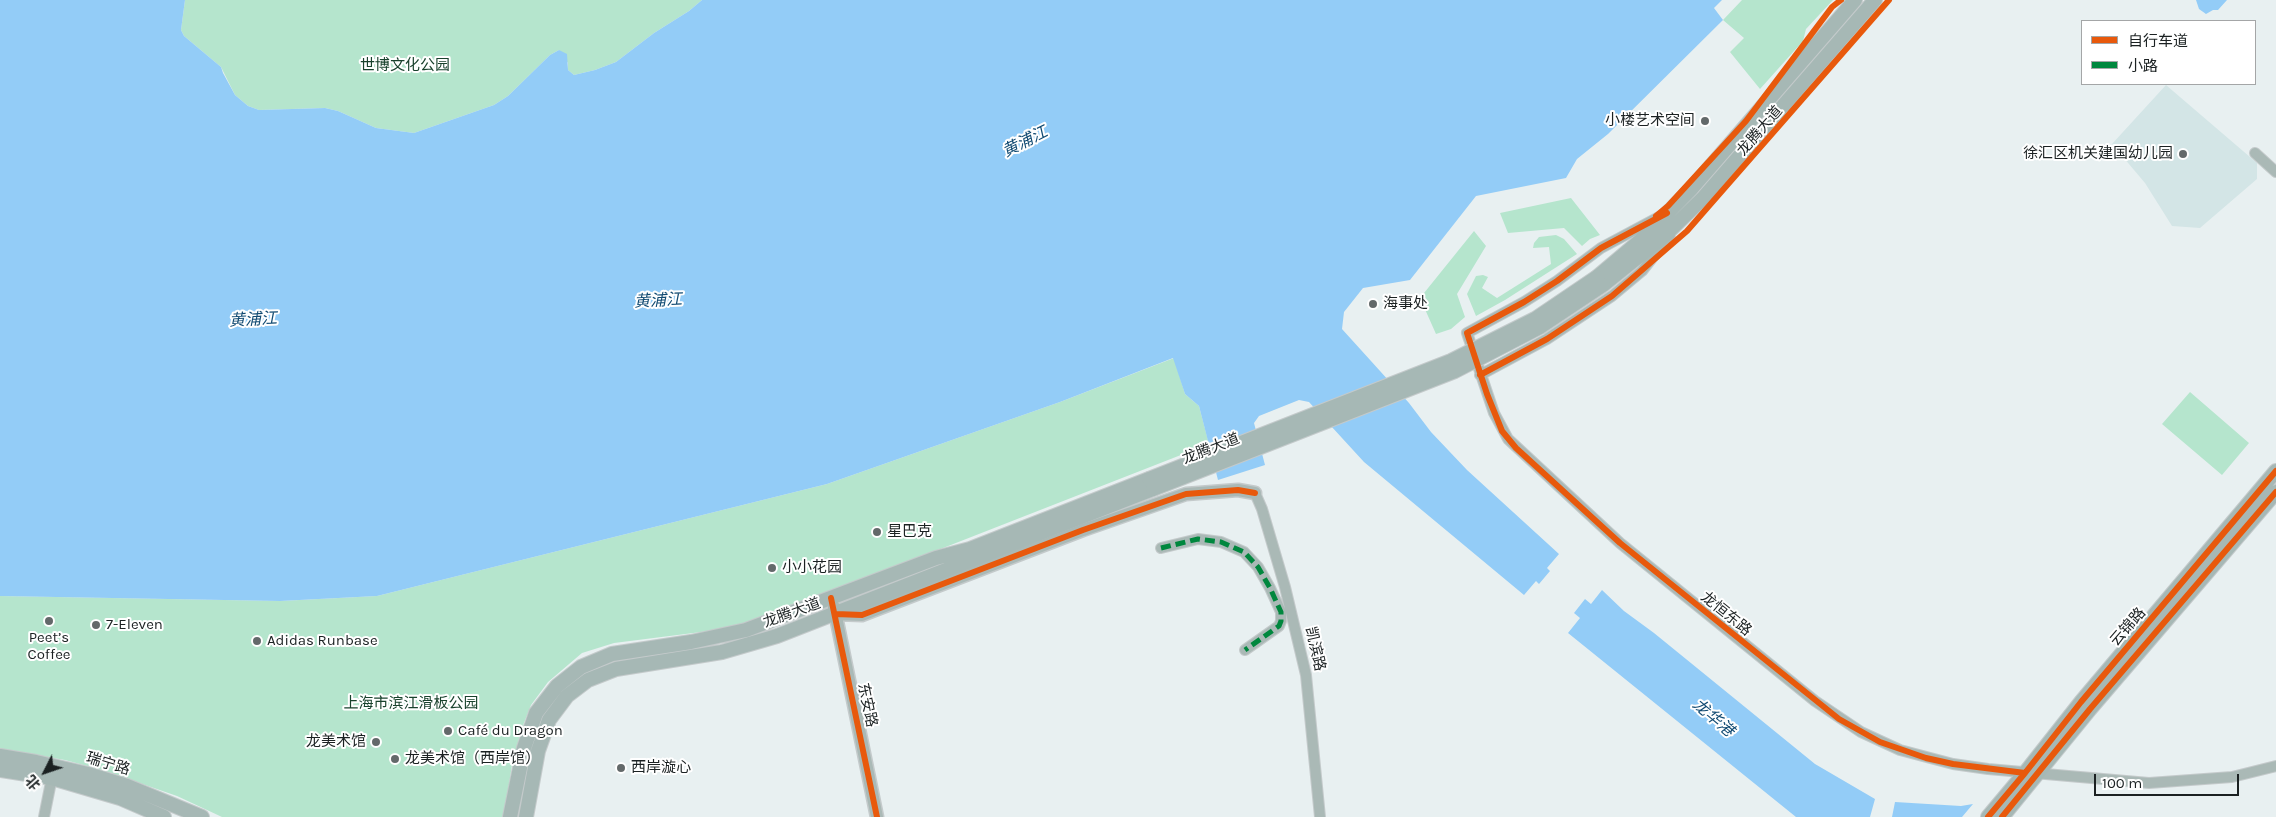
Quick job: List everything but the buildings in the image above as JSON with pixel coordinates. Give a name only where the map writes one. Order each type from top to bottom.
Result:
[{"type":"main road","name":"龙腾大道","points":[[1600,281],[1716,161],[1855,0]]},
{"type":"main road","name":"龙腾大道","points":[[526,817],[538,751],[549,720],[567,696],[588,680],[616,669],[694,658],[750,645],[836,614],[1004,541],[1456,370],[1540,327],[1677,224],[1728,171],[1875,0]]},
{"type":"main road","name":"云锦路","points":[[2002,817],[2015,802],[2081,702],[2224,535],[2276,471]]},
{"type":"main road","name":"云锦路","points":[[1988,817],[2001,802],[2032,774],[2090,709],[2276,492]]},
{"type":"main road","name":"龙腾大道","points":[[510,817],[524,748],[536,713],[556,686],[574,671],[612,654],[710,639],[746,630],[936,558],[1004,541]]},
{"type":"main road","name":"瑞宁路","points":[[0,756],[53,772],[164,817]]},
{"type":"main road","name":"瑞宁路","points":[[0,770],[88,774],[127,786],[202,817]]},
{"type":"street","points":[[2255,153],[2276,172]]},
{"type":"street","name":"龙恒东路","points":[[1667,213],[1601,248],[1557,281],[1524,302],[1466,334],[1498,422],[1516,448],[1646,565],[1839,719],[1880,742],[1926,758],[1953,764],[2032,774],[2149,783],[2232,777],[2276,766]]},
{"type":"street","points":[[1480,375],[1547,339],[1612,296],[1642,270],[1664,245],[1677,224]]},
{"type":"street","points":[[836,614],[862,615],[1083,530],[1186,494],[1238,490],[1255,493]]},
{"type":"street","name":"凯滨路","points":[[1255,493],[1262,509],[1285,587],[1306,675],[1320,817]]},
{"type":"street","points":[[1161,548],[1198,539],[1221,542],[1244,552],[1258,567],[1281,612],[1281,621],[1279,626],[1245,650]]},
{"type":"street","name":"东安路","points":[[831,598],[836,614],[878,817]]},
{"type":"street","points":[[44,817],[53,772]]},
{"type":"shaded area","name":"徐汇区机关建国幼儿园","points":[[2166,85],[2257,163],[2257,179],[2200,228],[2172,226],[2145,183],[2112,144]]},
{"type":"green space","name":"世博文化公园","points":[[185,0],[702,0],[616,62],[574,75],[568,70],[568,63],[559,50],[550,55],[508,96],[494,105],[414,133],[376,128],[338,111],[325,108],[259,110],[248,106],[235,95],[221,67],[184,36],[181,30]]},
{"type":"green space","points":[[1742,0],[1833,0],[1806,29],[1803,41],[1760,89],[1730,52],[1744,38],[1723,20]]},
{"type":"green space","points":[[1571,198],[1600,235],[1590,239],[1582,246],[1564,228],[1508,233],[1500,213]]},
{"type":"green space","points":[[1474,231],[1486,246],[1457,294],[1465,317],[1451,329],[1436,334],[1420,298]]},
{"type":"green space","points":[[1556,235],[1564,239],[1577,254],[1505,300],[1476,316],[1467,294],[1476,276],[1483,275],[1488,277],[1482,288],[1497,298],[1551,264],[1549,247],[1533,248],[1534,243],[1539,237]]},
{"type":"green space","name":"上海市滨江滑板公园","points":[[1174,358],[1185,394],[1199,406],[1209,444],[759,620],[717,630],[614,643],[582,653],[548,682],[531,705],[522,728],[512,765],[504,817],[222,817],[177,796],[102,770],[65,760],[0,749],[0,596],[280,601],[377,596],[827,484],[1060,402]]},
{"type":"green space","points":[[2190,392],[2249,443],[2222,475],[2162,424]]},
{"type":"water","name":"黄浦江","points":[[0,0],[185,0],[181,30],[184,36],[221,67],[235,95],[248,106],[259,110],[325,108],[338,111],[376,128],[414,133],[494,105],[508,96],[550,55],[559,50],[567,54],[568,70],[574,75],[616,62],[702,0],[1722,0],[1714,8],[1723,20],[1608,134],[1577,159],[1566,178],[1476,196],[1410,280],[1363,288],[1344,312],[1342,329],[1409,403],[1431,432],[1467,470],[1559,554],[1547,568],[1550,571],[1539,584],[1536,581],[1524,595],[1364,462],[1309,402],[1299,400],[1259,416],[1254,423],[1265,465],[1218,480],[1199,406],[1185,394],[1173,358],[1060,402],[827,484],[377,596],[280,601],[0,596]]},
{"type":"water","points":[[2196,0],[2227,0],[2218,10],[2213,10],[2206,14],[2199,9]]},
{"type":"water","name":"龙华港","points":[[1602,590],[1624,611],[1654,633],[1815,764],[1875,799],[1870,817],[1796,817],[1568,633],[1580,618],[1574,613],[1585,599],[1591,604]]},
{"type":"water","points":[[1895,802],[1961,806],[1973,804],[1962,817],[1892,817]]},
{"type":"marked path","points":[[1161,548],[1198,539],[1221,542],[1244,552],[1258,567],[1281,612],[1281,621],[1279,626],[1245,650]]},
{"type":"cycle path","points":[[1656,216],[1668,206],[1746,121],[1832,7],[1841,0]]},
{"type":"cycle path","points":[[1480,375],[1547,339],[1612,296],[1687,231],[1889,0]]},
{"type":"cycle path","points":[[1667,213],[1601,248],[1557,281],[1524,302],[1467,333],[1487,394],[1502,431],[1516,448],[1620,543],[1839,719],[1880,742],[1926,758],[1953,764],[2025,773]]},
{"type":"cycle path","points":[[1988,817],[2081,702],[2276,471]]},
{"type":"cycle path","points":[[836,614],[862,615],[1083,530],[1186,494],[1238,490],[1255,493]]},
{"type":"cycle path","points":[[2002,817],[2090,709],[2276,492]]},
{"type":"cycle path","points":[[831,598],[877,817]]},
{"type":"place","name":"小楼艺术空间","points":[[1705,121]]},
{"type":"place","name":"徐汇区机关建国幼儿园","points":[[2183,154]]},
{"type":"place","name":"海事处","points":[[1373,304]]},
{"type":"place","name":"星巴克","points":[[877,532]]},
{"type":"place","name":"小小花园","points":[[772,568]]},
{"type":"place","name":"Peet’s Coffee","points":[[49,621]]},
{"type":"place","name":"7-Eleven","points":[[96,625]]},
{"type":"place","name":"Adidas Runbase","points":[[257,641]]},
{"type":"place","name":"Café du Dragon","points":[[448,731]]},
{"type":"place","name":"龙美术馆","points":[[376,742]]},
{"type":"place","name":"龙美术馆（西岸馆）","points":[[395,759]]},
{"type":"place","name":"西岸漩心","points":[[621,768]]}]
